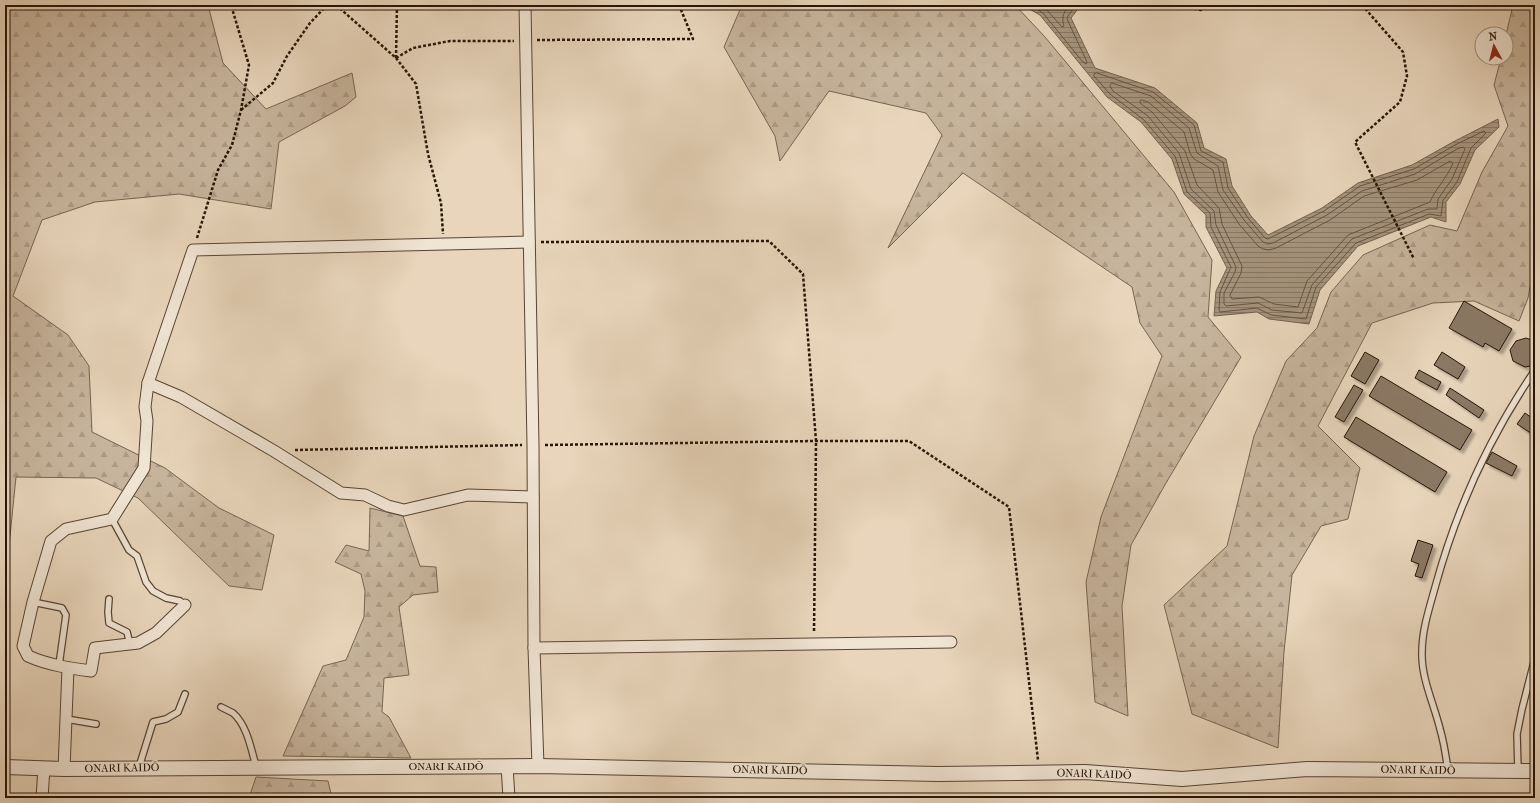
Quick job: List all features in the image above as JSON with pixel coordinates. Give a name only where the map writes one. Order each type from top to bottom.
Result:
[{"type":"street","points":[[525,5],[534,497],[534,648],[538,766]]},
{"type":"street","points":[[185,605],[156,633],[138,643],[95,648],[90,671],[38,661],[28,656],[23,646],[33,602],[51,541],[66,529],[112,519],[144,468],[147,421],[145,407],[148,383],[193,250],[529,242]]},
{"type":"street","points":[[148,383],[181,397],[274,451],[341,494],[366,495],[388,506],[404,510],[468,496],[534,497]]},
{"type":"street","points":[[534,648],[951,642]]},
{"type":"street","points":[[64,667],[66,719],[64,768]]},
{"type":"street","name":"ONARI KAIDŌ","points":[[5,767],[139,768],[256,766],[538,766],[931,774],[1085,772],[1182,779],[1307,769],[1535,771]]},
{"type":"street","points":[[507,766],[509,798]]},
{"type":"street","points":[[42,798],[44,768]]},
{"type":"lane","points":[[1448,771],[1441,730],[1423,670],[1422,653],[1424,632],[1449,539],[1464,500],[1492,442],[1522,389],[1535,370]]},
{"type":"lane","points":[[112,519],[129,550],[137,556],[146,582],[153,591],[166,598],[180,601],[185,605]]},
{"type":"lane","points":[[109,599],[109,623],[126,632],[129,637],[130,644]]},
{"type":"lane","points":[[33,602],[62,608],[66,614],[64,667]]},
{"type":"lane","points":[[1518,771],[1517,734],[1535,658]]},
{"type":"lane","points":[[139,768],[153,722],[166,719],[178,712],[185,694]]},
{"type":"lane","points":[[221,707],[232,713],[239,721],[256,766]]},
{"type":"lane","points":[[66,719],[96,724]]},
{"type":"path","points":[[193,250],[218,170],[232,145],[241,110],[249,65],[231,5]]},
{"type":"path","points":[[241,110],[272,83],[287,56],[310,23],[327,5]]},
{"type":"path","points":[[336,5],[396,58],[416,84],[428,154],[441,202],[443,243]]},
{"type":"path","points":[[396,58],[397,5]]},
{"type":"path","points":[[396,58],[413,48],[450,42],[693,39],[680,5]]},
{"type":"path","points":[[1169,5],[1201,10],[1208,5]]},
{"type":"path","points":[[1362,5],[1403,52],[1407,76],[1400,102],[1356,142],[1414,259]]},
{"type":"path","points":[[529,242],[769,241],[803,274],[816,441],[814,644]]},
{"type":"path","points":[[274,451],[533,445],[816,441],[910,442],[1009,507],[1039,772]]},
{"type":"green space","points":[[5,5],[208,5],[223,63],[266,109],[352,73],[356,97],[345,106],[279,142],[271,209],[179,194],[95,202],[42,220],[13,296],[68,335],[89,366],[92,432],[165,468],[219,508],[274,535],[262,590],[229,586],[138,498],[96,478],[16,477],[9,546],[5,550]]},
{"type":"green space","points":[[742,5],[1015,5],[1045,37],[1174,192],[1212,260],[1208,317],[1241,357],[1131,545],[1122,606],[1128,716],[1095,702],[1086,582],[1101,517],[1162,356],[1140,323],[1132,287],[963,173],[888,248],[942,135],[926,113],[829,91],[780,161],[775,136],[724,47]]},
{"type":"green space","points":[[1513,5],[1535,5],[1535,260],[1528,298],[1519,321],[1474,301],[1433,303],[1372,323],[1318,426],[1360,468],[1348,519],[1321,526],[1292,575],[1284,652],[1278,748],[1192,714],[1164,605],[1227,546],[1254,436],[1286,361],[1317,328],[1331,292],[1363,255],[1430,225],[1457,231],[1482,172],[1508,126],[1494,85],[1499,66],[1514,66],[1514,26],[1508,26]]},
{"type":"green space","points":[[370,508],[403,516],[420,566],[436,567],[438,592],[413,595],[399,607],[409,675],[384,678],[382,712],[389,717],[411,758],[283,756],[323,666],[346,660],[364,617],[365,591],[361,574],[335,562],[346,545],[369,551]]},
{"type":"green space","points":[[256,777],[328,781],[332,798],[249,798]]},
{"type":"water","points":[[1022,5],[1081,5],[1071,18],[1095,68],[1155,88],[1197,123],[1204,148],[1226,159],[1232,186],[1251,216],[1268,235],[1322,208],[1358,183],[1412,165],[1498,119],[1499,127],[1475,150],[1460,184],[1446,202],[1446,222],[1431,217],[1358,246],[1320,290],[1309,324],[1269,319],[1257,312],[1214,316],[1216,291],[1227,268],[1206,227],[1206,215],[1184,194],[1172,159],[1141,122],[1107,97],[1040,15]]},
{"type":"building","points":[[1464,301],[1512,329],[1499,351],[1485,343],[1483,347],[1449,328]]},
{"type":"building","points":[[1526,338],[1535,341],[1535,365],[1525,367],[1513,361],[1510,350],[1516,341]]},
{"type":"building","points":[[1365,352],[1379,360],[1365,384],[1351,376]]},
{"type":"building","points":[[1442,352],[1465,367],[1458,379],[1434,365]]},
{"type":"building","points":[[1419,370],[1441,382],[1437,390],[1415,378]]},
{"type":"building","points":[[1381,376],[1472,430],[1460,450],[1369,396]]},
{"type":"building","points":[[1354,385],[1363,390],[1344,422],[1335,417]]},
{"type":"building","points":[[1450,388],[1484,410],[1479,418],[1446,395]]},
{"type":"building","points":[[1525,413],[1535,420],[1535,431],[1532,434],[1517,424]]},
{"type":"building","points":[[1356,417],[1447,472],[1435,492],[1344,437]]},
{"type":"building","points":[[1492,452],[1517,466],[1512,476],[1486,463]]},
{"type":"building","points":[[1418,540],[1433,545],[1422,578],[1415,576],[1419,564],[1411,561]]}]
